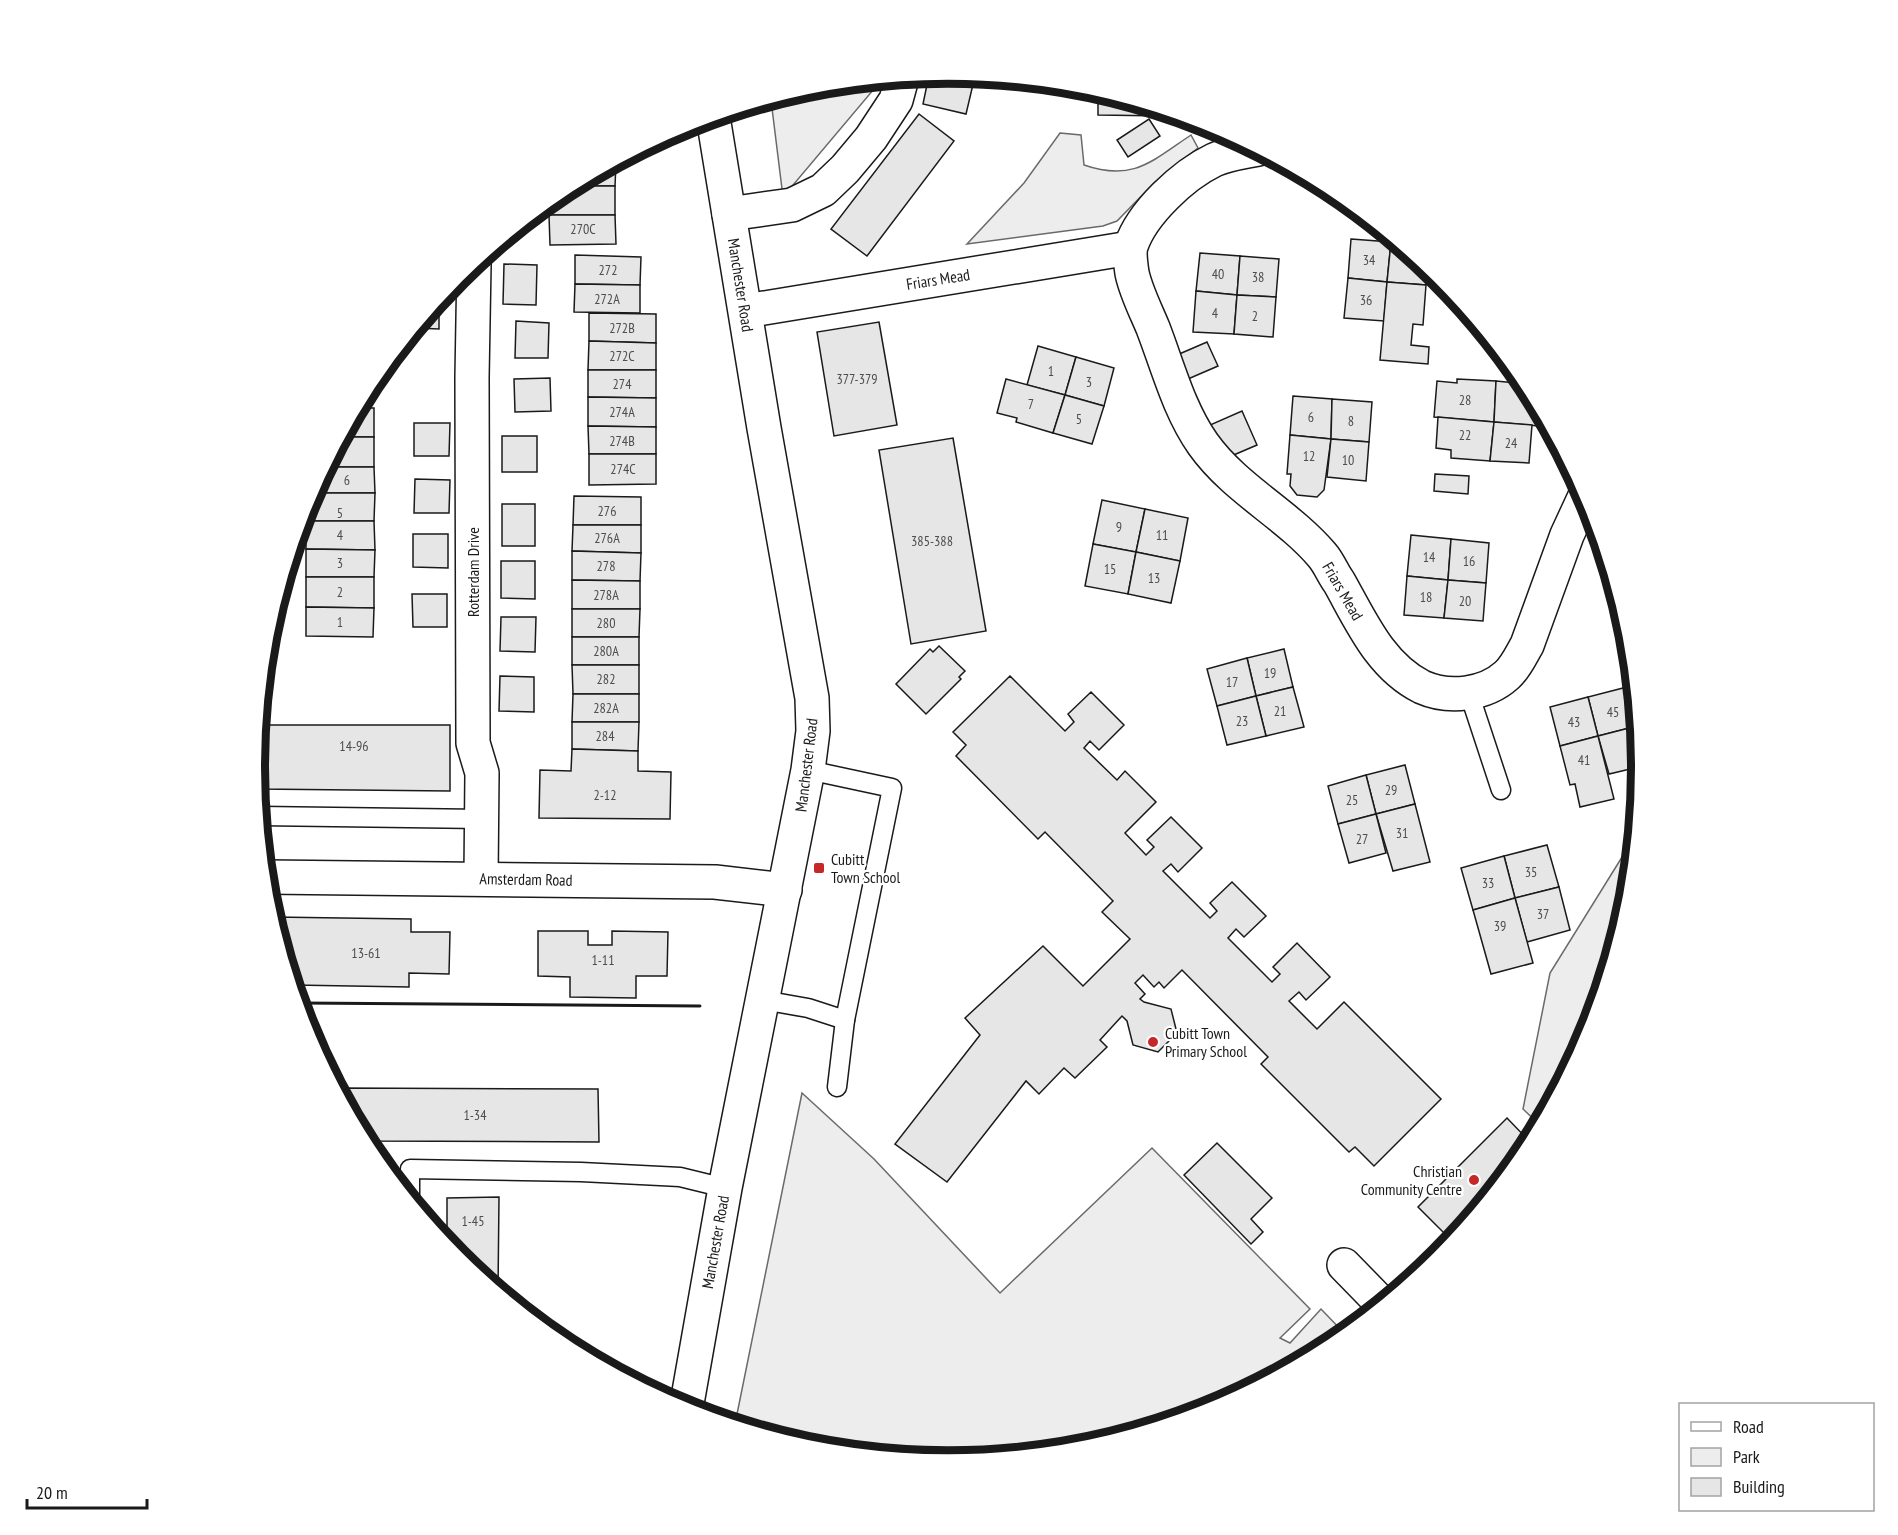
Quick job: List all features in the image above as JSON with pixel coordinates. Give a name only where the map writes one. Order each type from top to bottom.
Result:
[{"type":"street","points":[[729,214],[792,205],[823,190],[845,169],[871,138],[896,100],[900,85]]},
{"type":"street","name":"Manchester Road","points":[[688,1399],[725,1188],[785,890],[808,770],[813,731],[812,698],[714,126]]},
{"type":"street","points":[[1130,248],[1146,220],[1165,195],[1185,178],[1236,147]]},
{"type":"street","name":"Friars Mead","points":[[746,311],[1130,248],[1132,274],[1188,418],[1204,445],[1229,474],[1279,514],[1323,557],[1375,646],[1396,669],[1422,687],[1438,692],[1452,695],[1469,693],[1492,685],[1507,675],[1519,660],[1527,645],[1567,535],[1580,507]]},
{"type":"street","name":"Rotterdam Drive","points":[[474,277],[473,743],[482,773],[481,878]]},
{"type":"street","name":"Amsterdam Road","points":[[275,877],[715,882],[785,890]]},
{"type":"street","points":[[1344,1266],[1378,1300]]},
{"type":"lane","points":[[1469,693],[1501,790]]},
{"type":"lane","points":[[808,770],[892,788],[845,1020],[837,1087]]},
{"type":"lane","points":[[267,816],[482,819]]},
{"type":"lane","points":[[763,1000],[808,1008],[845,1020]]},
{"type":"lane","points":[[410,1188],[410,1169],[581,1172],[680,1177],[725,1188]]},
{"type":"green space","points":[[874,88],[874,89],[783,197],[772,107],[816,97]]},
{"type":"green space","points":[[1060,133],[1081,135],[1084,165],[1101,170],[1129,170],[1141,166],[1191,135],[1198,148],[1155,182],[1117,221],[1103,226],[967,244],[1024,183]]},
{"type":"green space","points":[[1628,848],[1619,901],[1596,987],[1562,1070],[1534,1120],[1523,1109],[1550,973]]},
{"type":"green space","points":[[802,1093],[874,1159],[1000,1293],[1152,1148],[1310,1309],[1280,1338],[1290,1343],[1321,1309],[1340,1328],[1251,1381],[1211,1399],[1126,1428],[1038,1445],[994,1450],[904,1450],[816,1438],[736,1417]]},
{"type":"building","points":[[927,84],[973,85],[966,114],[923,104]]},
{"type":"building","points":[[1098,101],[1155,116],[1098,115]]},
{"type":"building","points":[[919,114],[954,141],[867,256],[831,229]]},
{"type":"building","points":[[1149,119],[1160,136],[1128,157],[1117,140]]},
{"type":"building","points":[[616,171],[615,186],[590,186]]},
{"type":"building","points":[[590,186],[615,186],[615,215],[549,215]]},
{"type":"building","points":[[549,215],[615,215],[616,244],[550,245]]},
{"type":"building","points":[[1351,239],[1385,242],[1391,246],[1387,282],[1348,278]]},
{"type":"building","points":[[1391,246],[1427,279],[1426,285],[1387,282]]},
{"type":"building","points":[[1200,253],[1240,256],[1237,295],[1196,291]]},
{"type":"building","points":[[575,255],[641,257],[640,285],[575,284]]},
{"type":"building","points":[[1240,256],[1279,259],[1276,297],[1237,295]]},
{"type":"building","points":[[504,264],[537,265],[536,305],[503,304]]},
{"type":"building","points":[[1348,278],[1387,282],[1384,321],[1344,318]]},
{"type":"building","points":[[1387,282],[1426,285],[1423,325],[1413,324],[1411,345],[1429,347],[1428,364],[1380,360]]},
{"type":"building","points":[[575,284],[640,285],[640,313],[574,312]]},
{"type":"building","points":[[1196,291],[1237,295],[1234,334],[1193,332]]},
{"type":"building","points":[[1237,295],[1276,297],[1273,337],[1234,334]]},
{"type":"building","points":[[439,313],[439,329],[426,328]]},
{"type":"building","points":[[589,313],[656,314],[656,343],[589,341]]},
{"type":"building","points":[[516,321],[549,323],[548,358],[515,358]]},
{"type":"building","points":[[879,322],[897,425],[834,436],[817,332]]},
{"type":"building","points":[[589,341],[656,343],[656,370],[588,370]]},
{"type":"building","points":[[1207,342],[1218,366],[1188,379],[1177,355]]},
{"type":"building","points":[[1038,346],[1076,357],[1065,395],[1027,385]]},
{"type":"building","points":[[1076,357],[1114,368],[1104,406],[1065,395]]},
{"type":"building","points":[[588,370],[656,370],[656,398],[588,397]]},
{"type":"building","points":[[550,378],[551,411],[515,412],[514,379]]},
{"type":"building","points":[[1006,379],[1065,395],[1053,433],[1016,422],[1017,418],[997,413]]},
{"type":"building","points":[[1457,379],[1496,381],[1494,422],[1434,417],[1437,381],[1457,383]]},
{"type":"building","points":[[1496,381],[1513,383],[1541,426],[1494,422]]},
{"type":"building","points":[[1065,395],[1104,406],[1092,444],[1053,433]]},
{"type":"building","points":[[1293,396],[1332,399],[1331,439],[1290,435]]},
{"type":"building","points":[[588,397],[656,398],[656,427],[588,426]]},
{"type":"building","points":[[1332,399],[1372,402],[1369,442],[1331,439]]},
{"type":"building","points":[[368,408],[374,408],[374,437],[351,437]]},
{"type":"building","points":[[1242,411],[1257,445],[1229,457],[1210,425]]},
{"type":"building","points":[[1438,417],[1494,422],[1490,461],[1451,458],[1451,450],[1436,448]]},
{"type":"building","points":[[1494,422],[1532,425],[1529,463],[1490,461]]},
{"type":"building","points":[[414,423],[450,423],[449,456],[414,456]]},
{"type":"building","points":[[588,426],[656,427],[656,454],[589,454]]},
{"type":"building","points":[[1290,435],[1331,439],[1324,490],[1317,497],[1297,495],[1290,486],[1291,474],[1287,474]]},
{"type":"building","points":[[502,436],[537,436],[537,472],[502,472]]},
{"type":"building","points":[[351,437],[374,437],[374,467],[335,467]]},
{"type":"building","points":[[953,438],[986,631],[911,644],[879,450]]},
{"type":"building","points":[[1331,439],[1369,442],[1366,481],[1327,477]]},
{"type":"building","points":[[589,454],[656,454],[656,484],[589,485]]},
{"type":"building","points":[[335,467],[374,467],[375,493],[324,493]]},
{"type":"building","points":[[1435,474],[1469,476],[1468,494],[1434,491]]},
{"type":"building","points":[[415,479],[450,480],[449,513],[414,513]]},
{"type":"building","points":[[324,493],[375,493],[374,521],[312,521]]},
{"type":"building","points":[[574,496],[641,497],[641,525],[573,525]]},
{"type":"building","points":[[1102,500],[1145,509],[1136,552],[1093,544]]},
{"type":"building","points":[[502,504],[535,504],[535,546],[502,546]]},
{"type":"building","points":[[1145,509],[1188,518],[1180,561],[1136,552]]},
{"type":"building","points":[[312,521],[374,521],[375,550],[306,549],[306,538]]},
{"type":"building","points":[[573,525],[641,525],[641,553],[572,551]]},
{"type":"building","points":[[413,534],[448,534],[448,568],[413,567]]},
{"type":"building","points":[[1411,535],[1451,539],[1448,580],[1407,576]]},
{"type":"building","points":[[1451,539],[1489,543],[1486,583],[1448,580]]},
{"type":"building","points":[[1093,544],[1136,552],[1128,594],[1085,586]]},
{"type":"building","points":[[306,549],[375,550],[374,577],[306,577]]},
{"type":"building","points":[[572,551],[641,553],[640,581],[572,580]]},
{"type":"building","points":[[1136,552],[1180,561],[1171,603],[1128,594]]},
{"type":"building","points":[[501,561],[535,561],[535,599],[501,598]]},
{"type":"building","points":[[1407,576],[1448,580],[1444,618],[1404,615]]},
{"type":"building","points":[[306,577],[374,577],[374,608],[306,607]]},
{"type":"building","points":[[572,580],[640,581],[640,609],[572,609]]},
{"type":"building","points":[[1448,580],[1486,583],[1483,621],[1444,618]]},
{"type":"building","points":[[412,594],[447,594],[447,627],[413,627]]},
{"type":"building","points":[[306,607],[374,608],[373,637],[306,636]]},
{"type":"building","points":[[572,609],[640,609],[639,637],[572,637]]},
{"type":"building","points":[[501,617],[536,617],[535,652],[500,651]]},
{"type":"building","points":[[572,637],[639,637],[639,665],[572,665]]},
{"type":"building","points":[[939,646],[965,671],[959,677],[961,679],[926,714],[896,684],[930,649],[933,652]]},
{"type":"building","points":[[1284,649],[1293,687],[1256,696],[1247,658]]},
{"type":"building","points":[[1247,658],[1256,696],[1217,706],[1207,669]]},
{"type":"building","points":[[572,665],[639,665],[639,694],[573,694]]},
{"type":"building","points":[[500,676],[534,677],[534,712],[499,711]]},
{"type":"building","points":[[1010,676],[1065,731],[1074,722],[1068,714],[1091,692],[1124,725],[1099,750],[1090,741],[1084,748],[1117,780],[1125,771],[1156,802],[1125,833],[1146,855],[1154,847],[1147,840],[1171,817],[1202,848],[1178,872],[1171,864],[1163,871],[1210,918],[1217,911],[1210,903],[1232,882],[1266,916],[1244,937],[1236,929],[1228,938],[1272,982],[1280,974],[1273,967],[1297,943],[1330,977],[1306,1000],[1299,992],[1289,1001],[1317,1029],[1344,1002],[1441,1099],[1374,1166],[1355,1147],[1349,1152],[1261,1064],[1268,1057],[1182,970],[1164,988],[1159,982],[1154,987],[1143,975],[1135,983],[1145,994],[1140,999],[1144,1002],[1171,1009],[1177,1033],[1158,1052],[1133,1045],[1127,1021],[1122,1016],[1100,1040],[1107,1047],[1075,1078],[1064,1068],[1039,1094],[1026,1081],[947,1182],[895,1144],[980,1035],[965,1018],[1043,946],[1083,986],[1130,939],[1102,912],[1113,901],[1045,832],[1038,839],[956,756],[966,745],[953,732]]},
{"type":"building","points":[[1293,687],[1304,727],[1266,736],[1256,696]]},
{"type":"building","points":[[1627,687],[1631,728],[1598,736],[1588,697]]},
{"type":"building","points":[[573,694],[639,694],[639,722],[572,722]]},
{"type":"building","points":[[1256,696],[1266,736],[1227,745],[1217,706]]},
{"type":"building","points":[[1588,697],[1598,736],[1560,746],[1550,707]]},
{"type":"building","points":[[572,722],[639,722],[638,751],[572,749]]},
{"type":"building","points":[[267,725],[450,725],[450,791],[266,789]]},
{"type":"building","points":[[1631,728],[1632,769],[1609,774],[1598,736]]},
{"type":"building","points":[[1598,736],[1614,799],[1580,807],[1575,784],[1570,785],[1560,746]]},
{"type":"building","points":[[572,749],[638,751],[638,771],[671,772],[670,819],[539,818],[540,770],[571,771]]},
{"type":"building","points":[[1405,765],[1415,804],[1376,814],[1366,775]]},
{"type":"building","points":[[1366,775],[1376,814],[1338,824],[1328,786]]},
{"type":"building","points":[[1415,804],[1430,862],[1393,871],[1376,814]]},
{"type":"building","points":[[1376,814],[1386,853],[1349,863],[1338,824]]},
{"type":"building","points":[[1547,845],[1559,887],[1515,898],[1504,856]]},
{"type":"building","points":[[1504,856],[1515,898],[1473,910],[1461,868]]},
{"type":"building","points":[[1559,887],[1570,930],[1527,942],[1515,898]]},
{"type":"building","points":[[1515,898],[1533,963],[1491,974],[1473,910]]},
{"type":"building","points":[[283,917],[411,919],[411,932],[450,932],[449,974],[409,973],[409,987],[301,985]]},
{"type":"building","points":[[538,931],[588,931],[588,945],[612,945],[612,931],[668,932],[667,976],[636,976],[636,998],[570,997],[570,977],[538,976]]},
{"type":"building","points":[[346,1088],[598,1089],[599,1142],[377,1141]]},
{"type":"building","name":"Christian Community Centre","points":[[1507,1118],[1524,1136],[1491,1184],[1447,1236],[1418,1207]]},
{"type":"building","points":[[1217,1143],[1272,1198],[1251,1219],[1263,1232],[1251,1244],[1184,1175]]},
{"type":"building","points":[[499,1197],[498,1281],[447,1231],[447,1198]]},
{"type":"wall","points":[[308,1003],[700,1006]]},
{"type":"place","name":"Cubitt Town School","points":[[819,868]]},
{"type":"place","name":"Cubitt Town Primary School","points":[[1153,1042]]},
{"type":"place","name":"Christian Community Centre","points":[[1474,1180]]}]
